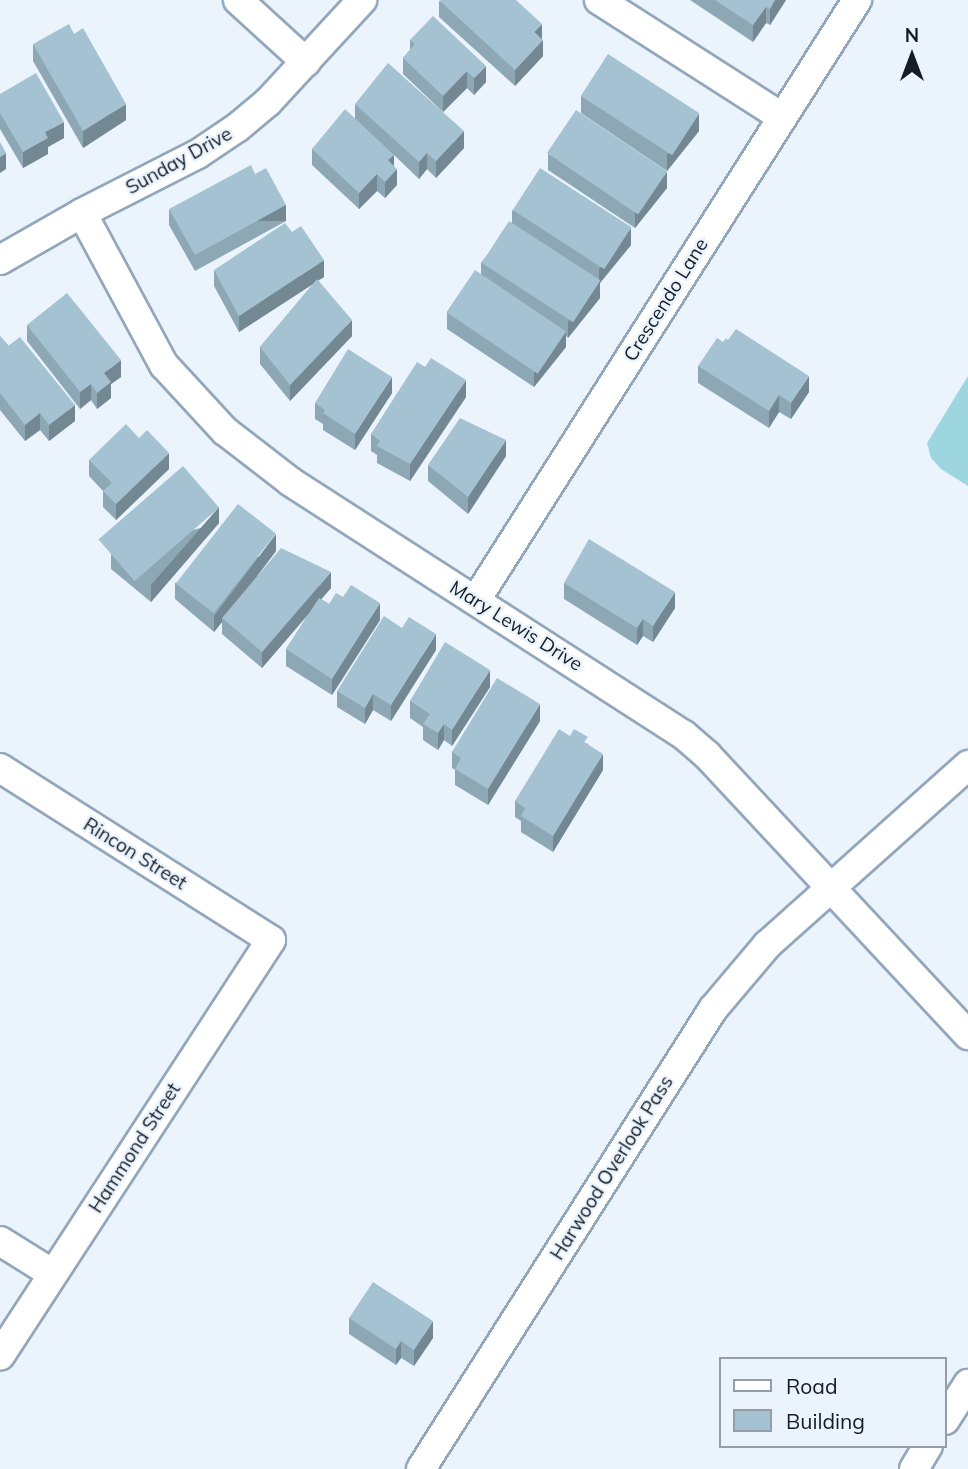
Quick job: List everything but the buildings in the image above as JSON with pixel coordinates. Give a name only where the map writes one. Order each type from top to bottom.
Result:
[{"type":"street","points":[[238,0],[306,62]]},
{"type":"street","name":"Sunday Drive","points":[[0,260],[82,213],[198,155],[268,102],[362,0]]},
{"type":"street","points":[[599,0],[782,117]]},
{"type":"street","name":"Crescendo Lane","points":[[476,600],[857,0]]},
{"type":"street","name":"Mary Lewis Drive","points":[[82,213],[164,365],[225,431],[291,482],[684,735],[707,755],[968,1035]]},
{"type":"street","name":"Harwood Overlook Pass","points":[[421,1469],[713,1009],[767,945],[968,765]]},
{"type":"street","name":"Rincon Street","points":[[0,768],[271,940]]},
{"type":"street","name":"Hammond Street","points":[[0,1356],[271,940]]},
{"type":"street","points":[[0,1241],[52,1274]]},
{"type":"street","points":[[947,1417],[968,1384]]},
{"type":"street","points":[[914,1469],[927,1448]]},
{"type":"water","points":[[968,376],[968,486],[941,469],[931,458],[927,443]]}]
